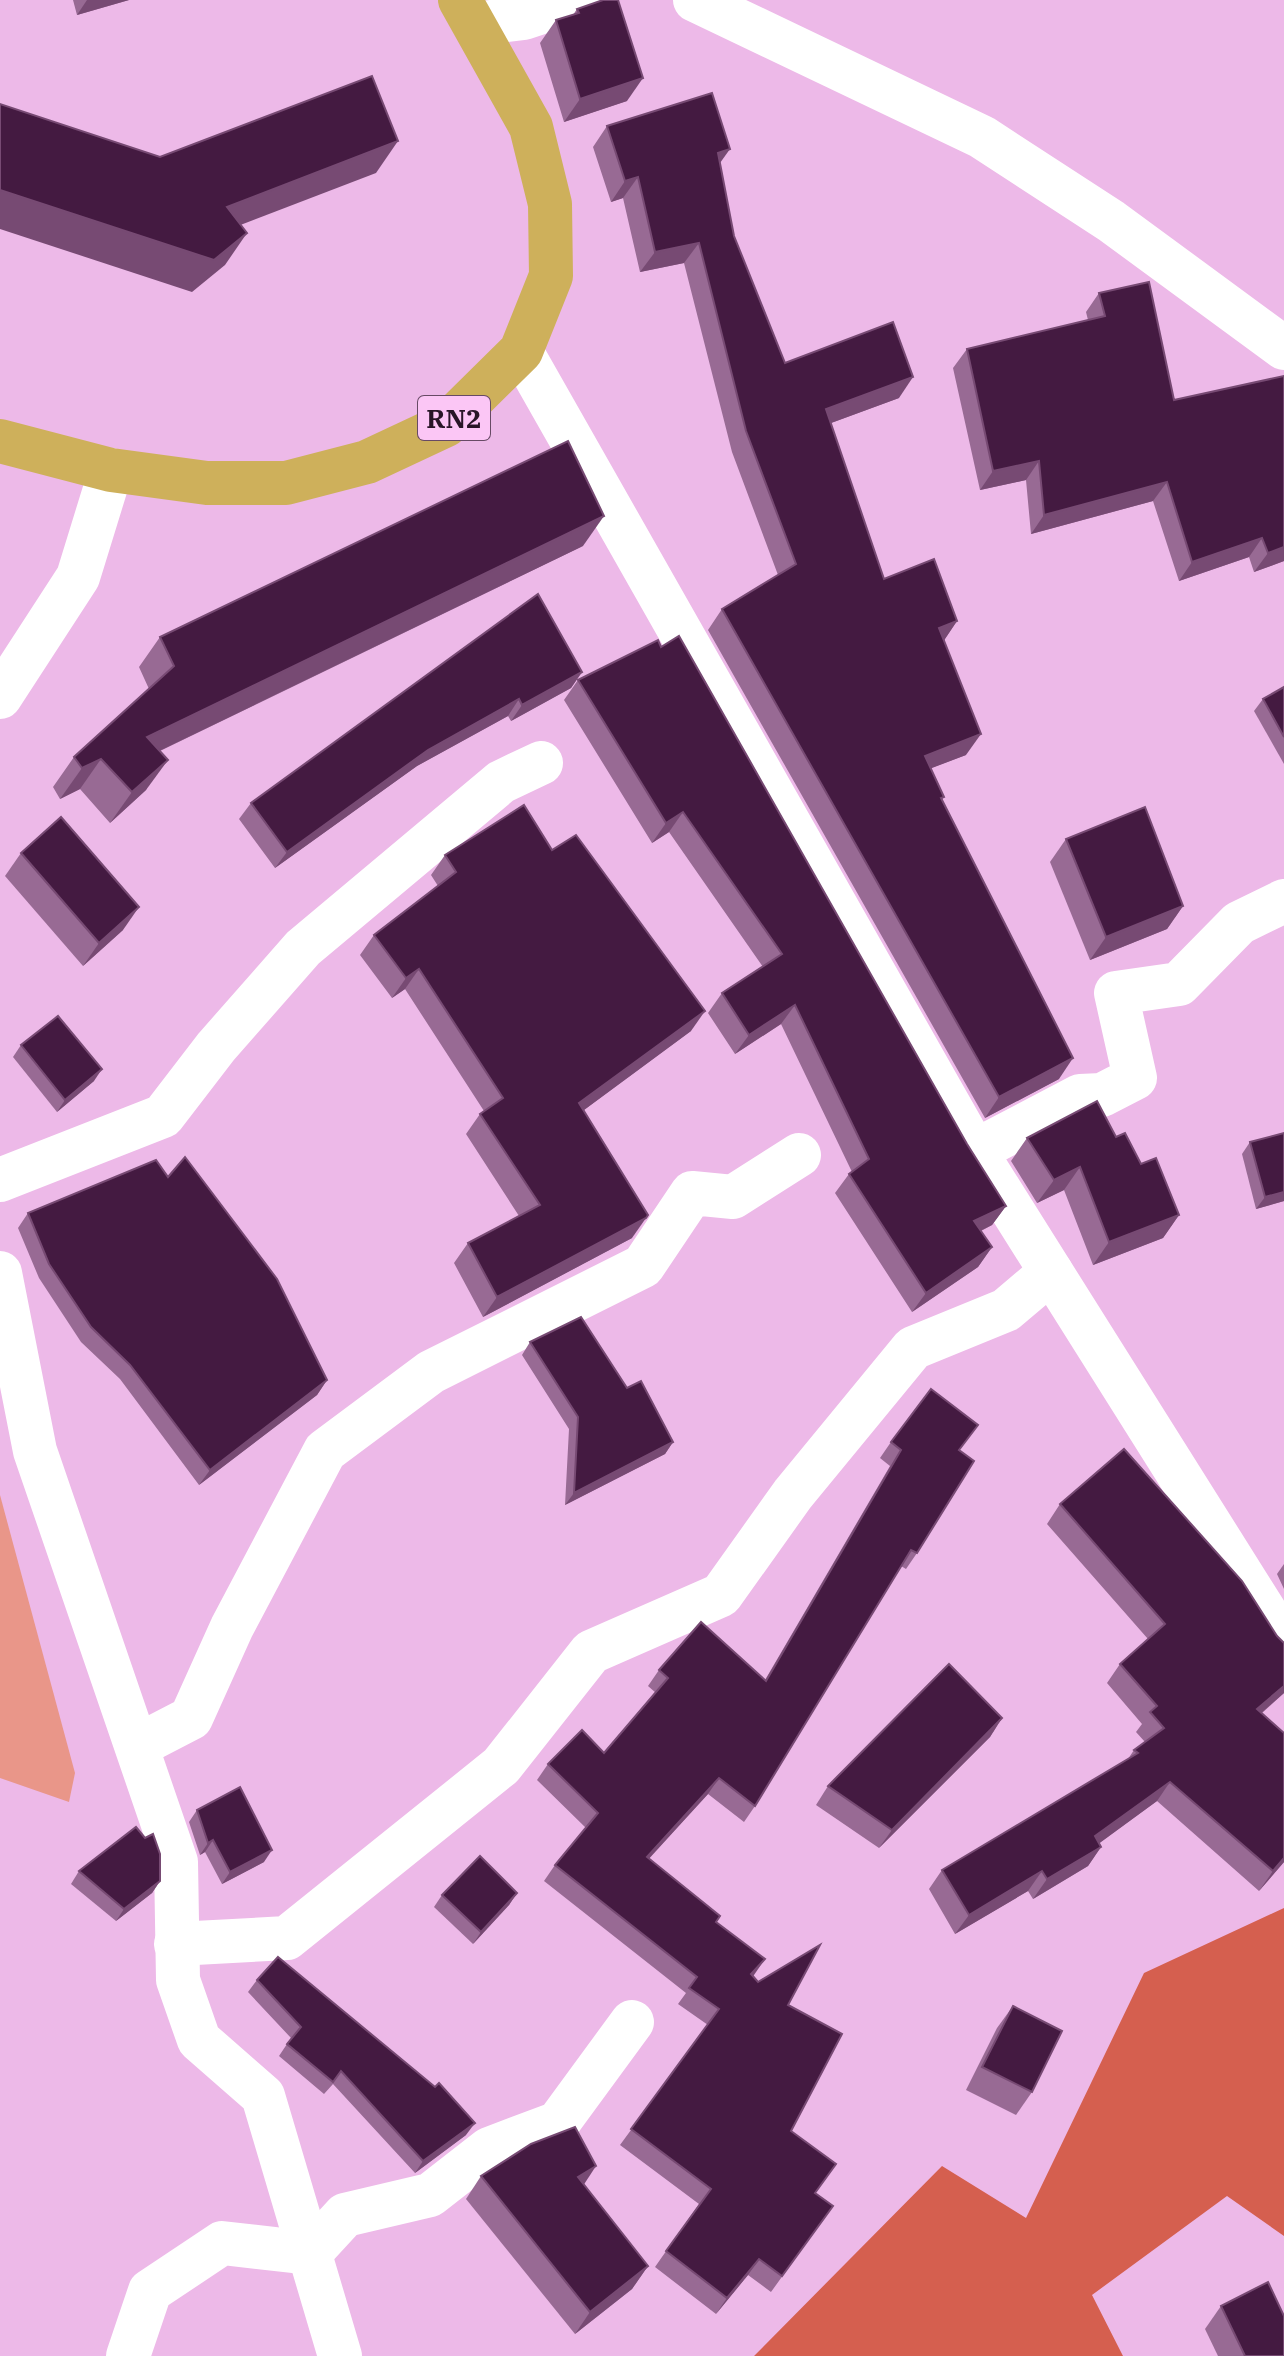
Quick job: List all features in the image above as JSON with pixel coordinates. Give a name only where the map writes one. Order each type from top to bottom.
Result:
[{"type":"highway","name":"RN2","points":[[0,441],[111,470],[207,483],[286,483],[367,462],[446,425],[521,351],[551,276],[550,204],[531,127],[467,12]]},
{"type":"street","points":[[467,12],[524,18],[578,0]]},
{"type":"street","points":[[695,0],[982,137],[1111,221],[1284,348]]},
{"type":"street","points":[[521,351],[975,1151],[1284,1642]]},
{"type":"street","points":[[0,697],[78,577],[111,470]]},
{"type":"street","points":[[0,1180],[163,1116],[216,1047],[303,948],[501,782],[541,763]]},
{"type":"street","points":[[975,1151],[1080,1096],[1102,1095],[1135,1078],[1116,993],[1179,984],[1239,923],[1284,901]]},
{"type":"street","points":[[137,1746],[191,1718],[232,1627],[325,1451],[431,1372],[643,1266],[692,1193],[733,1197],[799,1155]]},
{"type":"street","points":[[176,1944],[287,1938],[501,1766],[591,1652],[721,1595],[793,1494],[913,1348],[1006,1310],[1051,1272]]},
{"type":"street","points":[[0,1273],[35,1451],[176,1862],[178,1980],[199,2040],[263,2096],[340,2356]]},
{"type":"street","points":[[310,2253],[345,2215],[430,2195],[489,2149],[558,2123],[632,2022]]},
{"type":"street","points":[[128,2356],[150,2291],[222,2243],[310,2253]]},
{"type":"shaded area","points":[[0,1495],[75,1773],[69,1802],[0,1778]]},
{"type":"shaded area","points":[[1284,1908],[1284,2236],[1227,2196],[1092,2295],[1123,2356],[754,2356],[942,2166],[1026,2218],[1144,1973]]},
{"type":"building","points":[[603,0],[618,0],[643,78],[580,99],[556,20],[579,13],[577,9]]},
{"type":"building","points":[[372,76],[398,141],[227,207],[247,233],[214,260],[0,190],[0,104],[160,157]]},
{"type":"building","points":[[712,93],[730,149],[718,153],[734,236],[785,363],[893,322],[913,377],[826,409],[884,579],[934,559],[957,621],[939,628],[981,734],[925,756],[944,797],[941,798],[1073,1058],[999,1097],[722,609],[796,564],[746,431],[699,243],[655,252],[638,177],[625,181],[607,126]]},
{"type":"building","points":[[1149,282],[1174,400],[1284,376],[1284,547],[1268,553],[1262,538],[1192,562],[1167,482],[1044,515],[1039,461],[993,471],[967,349],[1105,316],[1099,293]]},
{"type":"building","points":[[568,441],[604,516],[147,737],[168,760],[132,792],[101,759],[82,768],[74,757],[174,666],[160,637]]},
{"type":"building","points":[[538,594],[582,672],[522,705],[519,699],[428,750],[287,852],[251,803]]},
{"type":"building","points":[[679,636],[967,1144],[1006,1206],[974,1221],[992,1247],[926,1293],[849,1174],[869,1159],[795,1005],[749,1035],[722,993],[782,954],[683,812],[666,823],[578,680],[658,640],[661,647]]},
{"type":"building","points":[[1284,687],[1284,737],[1263,699]]},
{"type":"building","points":[[524,805],[552,850],[576,835],[705,1011],[579,1103],[648,1215],[646,1218],[497,1297],[468,1243],[540,1205],[480,1114],[503,1098],[419,969],[406,978],[374,935],[456,872],[445,855]]},
{"type":"building","points":[[1145,807],[1183,906],[1106,937],[1066,839]]},
{"type":"building","points":[[61,817],[139,907],[99,943],[21,853]]},
{"type":"building","points":[[58,1016],[102,1069],[65,1100],[21,1045]]},
{"type":"building","points":[[1097,1101],[1116,1137],[1125,1133],[1141,1164],[1156,1158],[1179,1215],[1109,1242],[1080,1167],[1054,1180],[1027,1138]]},
{"type":"building","points":[[1284,1133],[1284,1192],[1265,1197],[1250,1142]]},
{"type":"building","points":[[185,1157],[277,1279],[327,1380],[210,1470],[130,1365],[91,1327],[49,1264],[28,1213],[156,1160],[168,1177]]},
{"type":"building","points":[[581,1317],[627,1388],[641,1381],[673,1442],[574,1493],[578,1417],[530,1342]]},
{"type":"building","points":[[931,1389],[978,1425],[959,1450],[974,1461],[917,1553],[911,1550],[755,1806],[719,1778],[647,1857],[720,1916],[716,1922],[765,1959],[751,1974],[758,1982],[820,1945],[788,2005],[842,2034],[791,2131],[836,2164],[815,2193],[833,2206],[782,2276],[759,2259],[727,2298],[666,2251],[711,2189],[631,2129],[719,2009],[689,1988],[697,1977],[555,1865],[598,1813],[548,1764],[582,1730],[604,1753],[668,1678],[659,1670],[701,1622],[766,1681],[901,1450],[891,1442]]},
{"type":"building","points":[[1124,1449],[1242,1581],[1284,1643],[1284,1686],[1257,1709],[1284,1733],[1284,1858],[1273,1871],[1170,1782],[1095,1836],[1101,1847],[1047,1879],[1042,1871],[969,1915],[942,1870],[1138,1753],[1134,1750],[1164,1728],[1150,1712],[1157,1706],[1120,1664],[1165,1624],[1060,1504]]},
{"type":"building","points":[[949,1664],[1002,1718],[892,1830],[828,1786]]},
{"type":"building","points":[[240,1787],[272,1850],[230,1872],[213,1840],[208,1843],[197,1810]]},
{"type":"building","points":[[136,1827],[145,1838],[153,1834],[160,1854],[160,1881],[124,1909],[79,1871]]},
{"type":"building","points":[[480,1856],[517,1893],[481,1932],[442,1895]]},
{"type":"building","points":[[278,1957],[435,2087],[439,2083],[475,2123],[423,2161],[341,2071],[333,2082],[287,2044],[301,2027],[257,1980]]},
{"type":"building","points":[[1013,2006],[1062,2031],[1032,2092],[982,2067]]},
{"type":"building","points":[[575,2127],[596,2166],[578,2177],[648,2266],[590,2312],[481,2176],[531,2144]]},
{"type":"building","points":[[1268,2282],[1284,2316],[1284,2356],[1245,2356],[1221,2306]]}]
